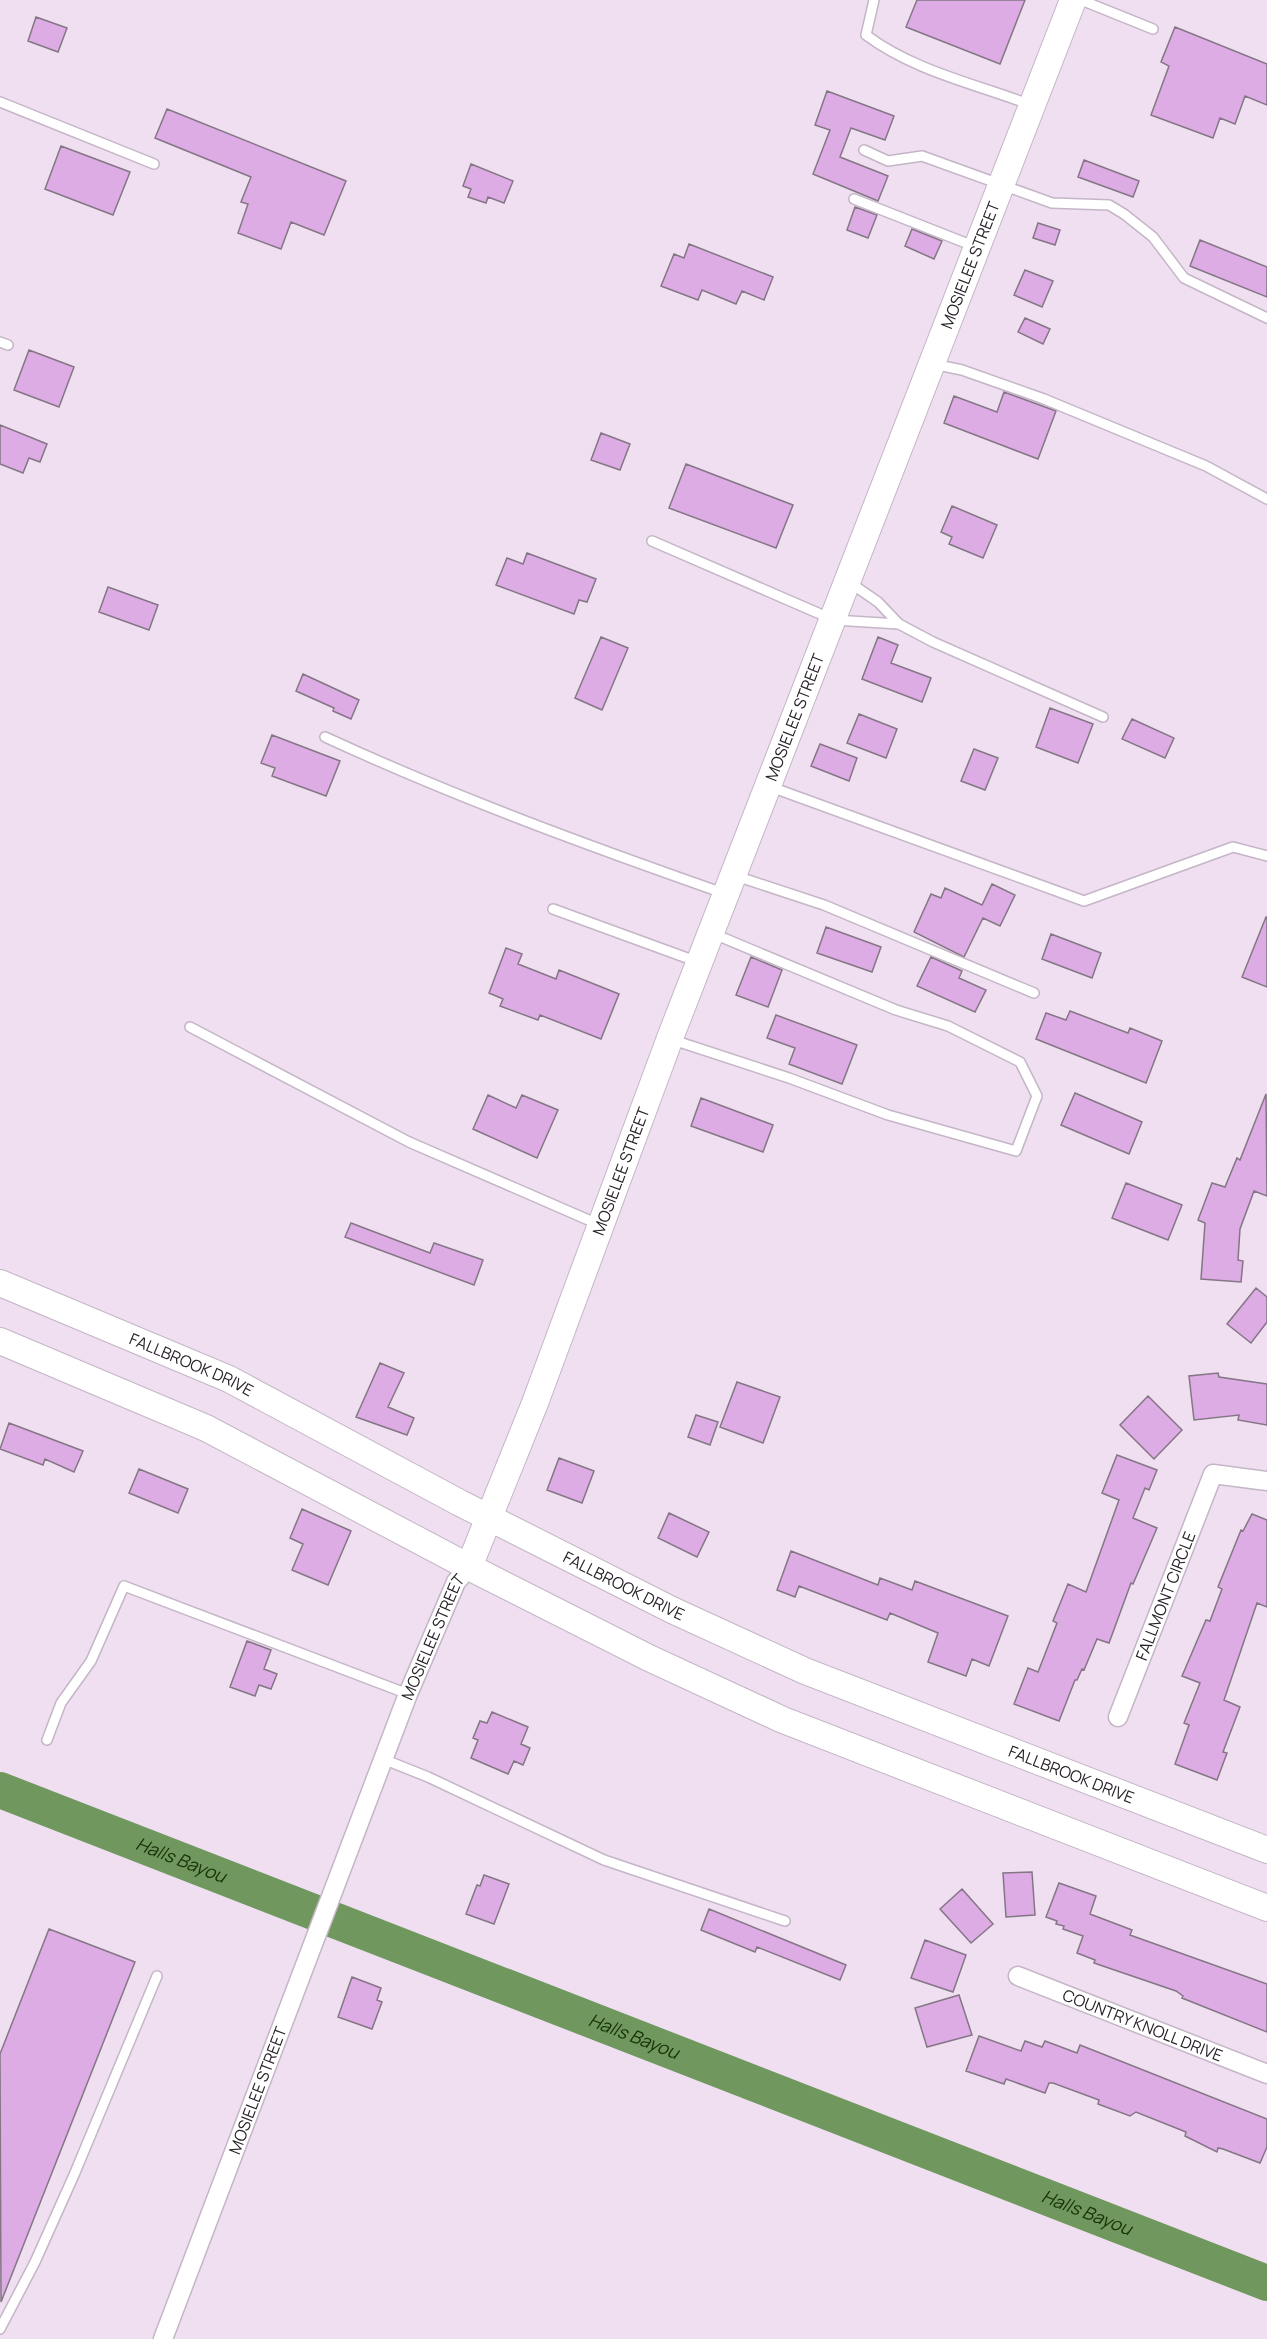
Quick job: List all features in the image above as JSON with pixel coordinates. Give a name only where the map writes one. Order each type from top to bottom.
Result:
[{"type":"main road","name":"MOSIELEE STREET","points":[[469,1567],[602,1226],[729,884],[849,582],[931,363],[1073,0]]},
{"type":"main road","name":"FALLBROOK DRIVE","points":[[0,1283],[229,1379],[672,1610],[805,1671],[1267,1850]]},
{"type":"main road","points":[[0,1341],[206,1428],[469,1567],[649,1658],[783,1720],[1267,1908]]},
{"type":"street","name":"FALLMONT CIRCLE","points":[[1118,1717],[1213,1474],[1267,1481]]},
{"type":"street","name":"MOSIELEE STREET","points":[[162,2339],[408,1694],[456,1582],[469,1567]]},
{"type":"street","name":"COUNTRY KNOLL DRIVE","points":[[1018,1976],[1267,2074]]},
{"type":"lane","points":[[874,0],[866,35],[888,52],[1033,106]]},
{"type":"lane","points":[[1081,0],[1153,29]]},
{"type":"lane","points":[[0,102],[154,164]]},
{"type":"lane","points":[[864,150],[888,161],[922,156],[1052,203],[1108,205],[1124,213],[1153,237],[1184,278],[1267,318]]},
{"type":"lane","points":[[854,200],[976,247]]},
{"type":"lane","points":[[931,363],[962,370],[1044,399],[1206,466],[1267,499]]},
{"type":"lane","points":[[652,541],[834,620],[899,624]]},
{"type":"lane","points":[[849,582],[878,602],[899,624],[933,642],[1102,717]]},
{"type":"lane","points":[[326,737],[382,763],[559,833],[729,884],[824,905],[1034,993]]},
{"type":"lane","points":[[768,786],[1084,901],[1233,847],[1267,856]]},
{"type":"lane","points":[[553,909],[700,963]]},
{"type":"lane","points":[[670,1038],[789,1078],[888,1115],[1016,1151],[1037,1096],[1020,1062],[948,1026],[896,1010],[712,933]]},
{"type":"lane","points":[[190,1027],[410,1142],[602,1226]]},
{"type":"lane","points":[[47,1740],[61,1703],[91,1661],[124,1586],[408,1694]]},
{"type":"lane","points":[[383,1759],[428,1777],[604,1860],[785,1921]]},
{"type":"lane","points":[[0,2329],[35,2262],[74,2175],[157,1976]]},
{"type":"building","points":[[917,0],[1025,0],[1000,64],[906,27]]},
{"type":"building","points":[[36,17],[67,28],[58,52],[28,41]]},
{"type":"building","points":[[1175,27],[1267,64],[1267,105],[1245,96],[1235,124],[1220,118],[1213,138],[1151,115],[1169,66],[1161,62]]},
{"type":"building","points":[[827,91],[894,116],[885,140],[851,128],[840,157],[888,176],[878,201],[813,174],[830,130],[815,125]]},
{"type":"building","points":[[167,109],[346,181],[324,235],[291,222],[281,249],[238,233],[248,204],[241,202],[251,177],[155,138]]},
{"type":"building","points":[[61,146],[130,172],[113,215],[45,189]]},
{"type":"building","points":[[1084,160],[1139,181],[1133,197],[1078,177]]},
{"type":"building","points":[[471,164],[513,181],[504,203],[488,197],[486,203],[468,197],[471,189],[463,186]]},
{"type":"building","points":[[855,207],[877,215],[868,238],[847,230]]},
{"type":"building","points":[[1038,223],[1060,230],[1055,245],[1033,238]]},
{"type":"building","points":[[912,229],[942,241],[934,259],[905,246]]},
{"type":"building","points":[[1200,240],[1267,267],[1267,297],[1190,266]]},
{"type":"building","points":[[689,244],[773,277],[764,300],[742,291],[736,304],[702,290],[698,300],[661,286],[674,254],[684,258]]},
{"type":"building","points":[[1025,270],[1053,281],[1042,307],[1014,295]]},
{"type":"building","points":[[1025,318],[1050,329],[1043,344],[1018,332]]},
{"type":"building","points":[[29,350],[74,367],[59,407],[14,390]]},
{"type":"building","points":[[1004,392],[1056,411],[1038,459],[944,423],[954,396],[997,412]]},
{"type":"building","points":[[0,425],[47,444],[40,462],[29,458],[23,473],[0,464]]},
{"type":"building","points":[[601,433],[630,444],[620,470],[591,460]]},
{"type":"building","points":[[686,464],[793,505],[776,548],[669,508]]},
{"type":"building","points":[[952,506],[997,525],[983,558],[949,544],[952,537],[941,532]]},
{"type":"building","points":[[527,553],[596,579],[587,602],[579,600],[574,614],[496,585],[507,558],[523,564]]},
{"type":"building","points":[[108,587],[158,605],[149,630],[99,612]]},
{"type":"building","points":[[601,637],[628,648],[602,710],[575,698]]},
{"type":"building","points":[[878,637],[898,645],[891,663],[931,678],[922,702],[862,679]]},
{"type":"building","points":[[303,674],[359,700],[351,719],[333,711],[334,708],[296,691]]},
{"type":"building","points":[[1050,708],[1093,724],[1078,763],[1036,747]]},
{"type":"building","points":[[859,714],[897,729],[886,758],[847,743]]},
{"type":"building","points":[[1132,719],[1174,738],[1165,758],[1122,739]]},
{"type":"building","points":[[272,735],[340,761],[326,796],[272,776],[275,768],[261,763]]},
{"type":"building","points":[[820,744],[857,758],[849,781],[811,766]]},
{"type":"building","points":[[974,749],[998,758],[985,790],[961,781]]},
{"type":"building","points":[[992,884],[1015,895],[1000,926],[983,918],[964,957],[914,932],[931,894],[941,898],[945,888],[982,905]]},
{"type":"building","points":[[1267,917],[1267,987],[1242,977]]},
{"type":"building","points":[[826,927],[881,947],[872,972],[817,953]]},
{"type":"building","points":[[1051,934],[1101,953],[1092,978],[1042,959]]},
{"type":"building","points":[[506,948],[522,954],[518,964],[556,979],[559,970],[619,994],[601,1039],[540,1015],[538,1020],[500,1006],[503,999],[489,993]]},
{"type":"building","points":[[751,957],[782,970],[768,1007],[736,995]]},
{"type":"building","points":[[931,957],[962,971],[959,978],[986,990],[975,1012],[917,986]]},
{"type":"building","points":[[1070,1011],[1128,1033],[1130,1028],[1162,1041],[1146,1083],[1036,1039],[1046,1013],[1066,1020]]},
{"type":"building","points":[[776,1015],[857,1045],[842,1084],[789,1064],[795,1048],[767,1038]]},
{"type":"building","points":[[1075,1093],[1142,1122],[1129,1154],[1061,1125]]},
{"type":"building","points":[[1266,1094],[1267,1196],[1254,1191],[1240,1229],[1238,1260],[1243,1261],[1241,1282],[1201,1279],[1205,1223],[1198,1220],[1212,1183],[1225,1187],[1237,1158],[1240,1160]]},
{"type":"building","points":[[488,1095],[516,1108],[522,1095],[558,1110],[537,1158],[473,1129]]},
{"type":"building","points":[[701,1098],[773,1125],[763,1152],[691,1126]]},
{"type":"building","points":[[1126,1183],[1182,1205],[1168,1240],[1112,1218]]},
{"type":"building","points":[[351,1223],[430,1253],[434,1243],[483,1260],[474,1285],[345,1237]]},
{"type":"building","points":[[1256,1288],[1267,1297],[1267,1322],[1251,1343],[1227,1324]]},
{"type":"building","points":[[380,1363],[404,1373],[388,1407],[414,1418],[407,1435],[356,1417]]},
{"type":"building","points":[[1218,1373],[1219,1377],[1267,1384],[1267,1425],[1238,1420],[1239,1415],[1194,1420],[1189,1376]]},
{"type":"building","points":[[737,1382],[780,1397],[763,1443],[720,1427]]},
{"type":"building","points":[[1148,1396],[1182,1430],[1154,1459],[1120,1425]]},
{"type":"building","points":[[696,1415],[718,1422],[710,1445],[688,1437]]},
{"type":"building","points":[[9,1423],[83,1451],[74,1472],[45,1459],[43,1465],[0,1449]]},
{"type":"building","points":[[1117,1455],[1157,1470],[1149,1490],[1145,1488],[1133,1518],[1157,1528],[1133,1584],[1131,1583],[1109,1643],[1097,1639],[1084,1670],[1082,1669],[1075,1680],[1059,1721],[1014,1704],[1028,1668],[1038,1672],[1057,1623],[1053,1621],[1068,1584],[1086,1592],[1119,1500],[1102,1493]]},
{"type":"building","points":[[559,1458],[594,1471],[582,1503],[547,1490]]},
{"type":"building","points":[[139,1469],[188,1489],[178,1513],[129,1493]]},
{"type":"building","points":[[302,1509],[351,1531],[328,1585],[292,1570],[303,1544],[290,1538]]},
{"type":"building","points":[[669,1513],[709,1532],[697,1557],[658,1538]]},
{"type":"building","points":[[1252,1514],[1267,1520],[1267,1607],[1257,1603],[1224,1700],[1240,1707],[1223,1752],[1227,1753],[1217,1780],[1175,1764],[1189,1725],[1184,1723],[1200,1683],[1182,1676],[1206,1620],[1210,1621],[1222,1589],[1218,1587],[1241,1530],[1243,1531]]},
{"type":"building","points":[[791,1551],[878,1585],[880,1578],[912,1590],[915,1581],[1008,1616],[989,1666],[972,1659],[966,1676],[928,1662],[938,1633],[890,1613],[887,1620],[799,1586],[795,1597],[777,1590]]},
{"type":"building","points":[[247,1641],[271,1650],[264,1669],[277,1674],[271,1689],[259,1685],[255,1696],[230,1687]]},
{"type":"building","points":[[492,1712],[528,1727],[521,1744],[530,1748],[523,1765],[514,1761],[508,1774],[471,1758],[478,1740],[473,1738],[480,1721],[487,1723]]},
{"type":"building","points":[[1032,1872],[1035,1915],[1006,1917],[1003,1873]]},
{"type":"building","points":[[484,1875],[509,1884],[494,1924],[466,1914],[477,1885],[480,1886]]},
{"type":"building","points":[[1059,1883],[1096,1896],[1090,1914],[1132,1930],[1130,1935],[1267,1984],[1267,2032],[1182,1998],[1183,1996],[1176,1991],[1094,1963],[1095,1960],[1077,1953],[1083,1936],[1063,1929],[1064,1926],[1056,1924],[1057,1921],[1046,1917]]},
{"type":"building","points":[[962,1889],[993,1924],[971,1943],[940,1909]]},
{"type":"building","points":[[709,1909],[846,1965],[840,1980],[757,1947],[755,1952],[701,1930]]},
{"type":"building","points":[[49,1929],[135,1962],[1,2302],[0,2054]]},
{"type":"building","points":[[925,1940],[966,1955],[953,1992],[911,1978]]},
{"type":"building","points":[[352,1977],[381,1988],[377,2000],[382,2002],[372,2029],[338,2017]]},
{"type":"building","points":[[959,1995],[972,2035],[927,2047],[915,2008]]},
{"type":"building","points":[[979,2036],[1021,2051],[1025,2041],[1042,2047],[1045,2041],[1077,2053],[1080,2045],[1267,2119],[1267,2147],[1260,2163],[1223,2149],[1218,2148],[1217,2152],[1185,2136],[1186,2132],[1136,2112],[1130,2116],[1098,2104],[1099,2100],[1053,2083],[1049,2083],[1045,2093],[1006,2079],[1004,2084],[966,2071]]},
{"type":"waterway","name":"Halls Bayou","points":[[0,1790],[1267,2283]]}]
